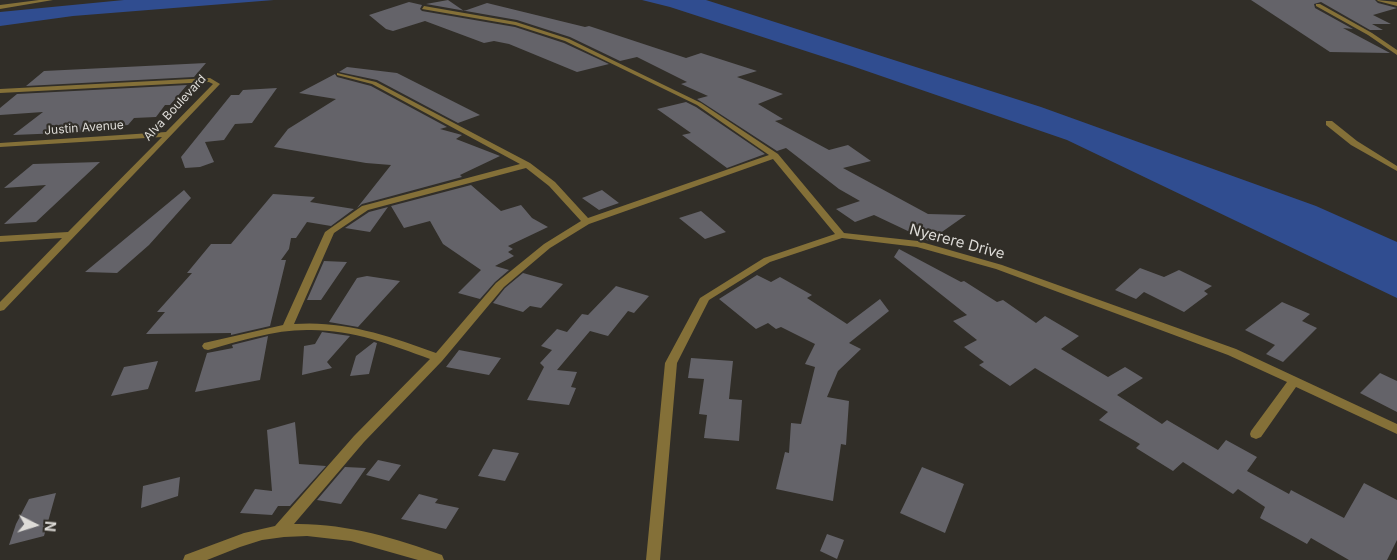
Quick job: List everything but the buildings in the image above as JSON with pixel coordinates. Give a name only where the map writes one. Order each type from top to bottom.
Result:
[{"type":"street","points":[[0,7],[50,0]]},
{"type":"street","points":[[1380,0],[1397,4]]},
{"type":"street","points":[[1318,5],[1370,34],[1397,53]]},
{"type":"street","points":[[424,8],[516,24],[567,40],[699,104],[775,156],[840,235]]},
{"type":"street","points":[[339,74],[374,83],[528,165],[552,184],[586,222]]},
{"type":"street","name":"Alva Boulevard","points":[[0,91],[217,82],[218,84],[0,308]]},
{"type":"street","points":[[1330,123],[1354,143],[1397,169]]},
{"type":"street","name":"Justin Avenue","points":[[0,145],[169,134]]},
{"type":"street","points":[[279,532],[359,439],[438,358],[500,285],[547,246],[586,222],[775,156]]},
{"type":"street","points":[[287,328],[330,232],[365,208],[528,165]]},
{"type":"street","points":[[0,239],[71,235]]},
{"type":"street","name":"Nyerere Drive","points":[[653,560],[670,364],[705,298],[767,260],[840,235],[918,244],[999,267],[1232,352],[1397,429]]},
{"type":"street","points":[[208,346],[287,328],[338,328],[381,337],[438,358]]},
{"type":"street","points":[[1256,434],[1294,381]]},
{"type":"street","points":[[190,560],[261,534],[306,530],[360,535],[437,560]]},
{"type":"water","points":[[124,0],[274,0],[73,16],[0,26],[0,12]]},
{"type":"water","points":[[642,0],[706,0],[1041,107],[1316,206],[1397,242],[1397,298],[1067,140],[852,66],[670,7]]}]
